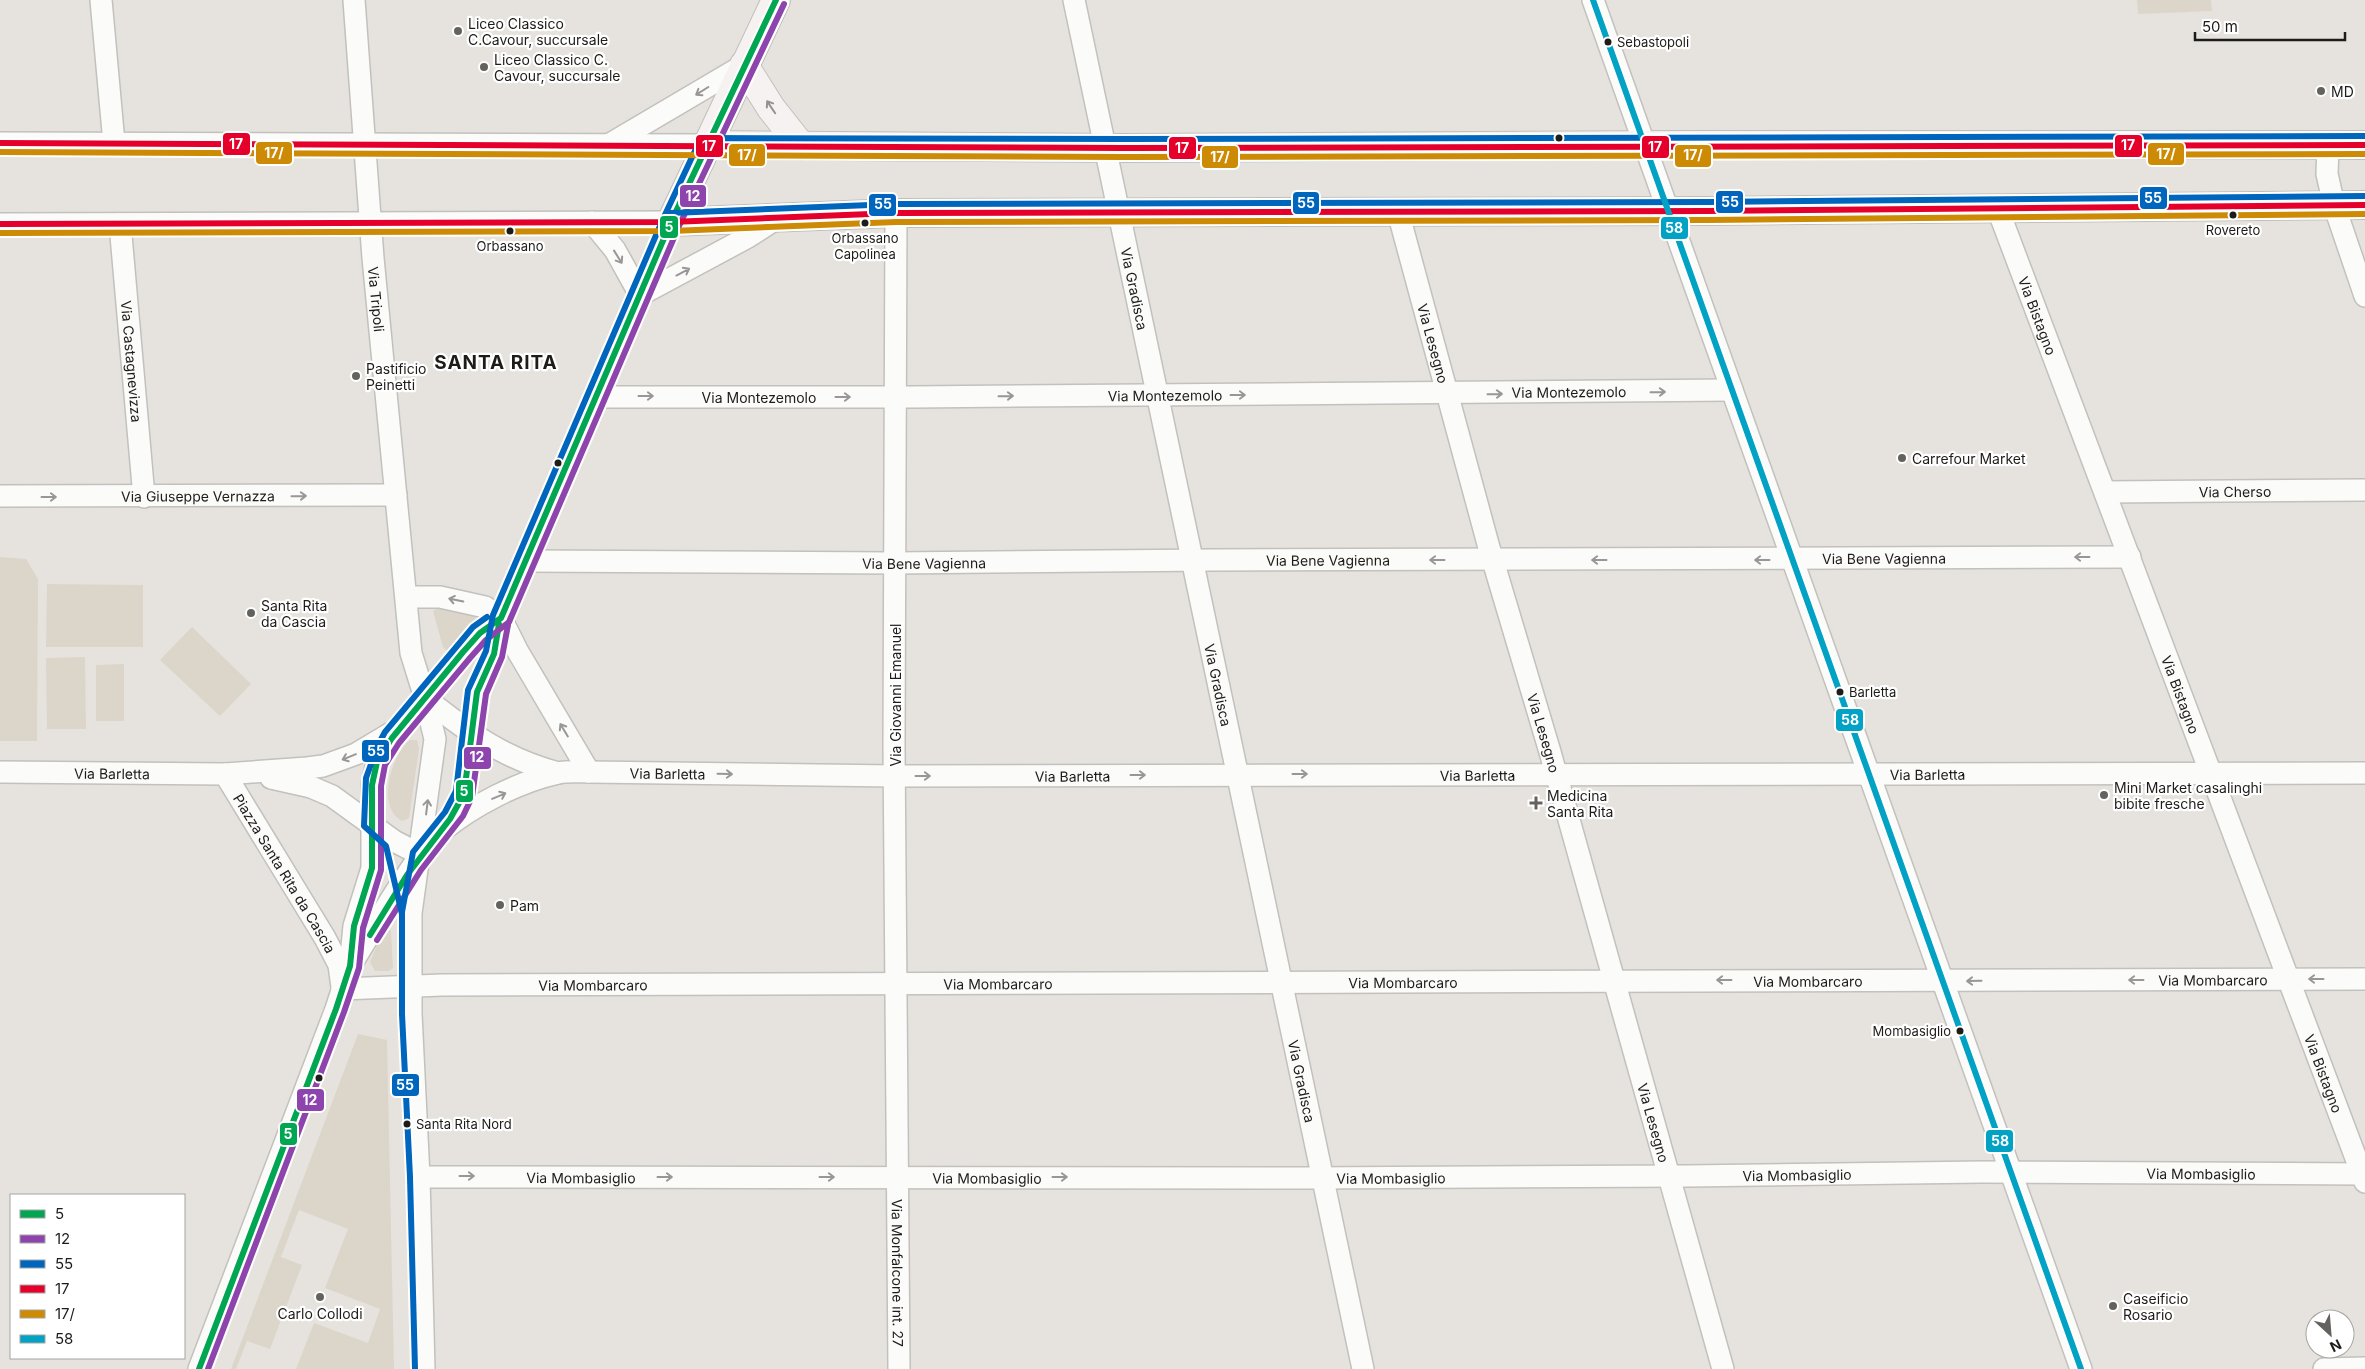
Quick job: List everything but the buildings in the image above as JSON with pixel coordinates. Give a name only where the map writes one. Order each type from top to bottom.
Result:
[{"type":"main road","points":[[776,0],[670,222],[896,213],[1118,214],[2365,205]]},
{"type":"main road","points":[[744,66],[776,115],[801,146]]},
{"type":"main road","points":[[706,145],[1104,148],[2365,145]]},
{"type":"street","points":[[101,0],[114,143]]},
{"type":"street","name":"Via Tripoli","points":[[354,0],[371,222],[406,597]]},
{"type":"street","name":"Via Gradisca","points":[[1074,0],[1363,1369]]},
{"type":"street","points":[[1593,0],[2081,1369]]},
{"type":"street","points":[[608,145],[744,66]]},
{"type":"street","points":[[0,143],[706,145]]},
{"type":"street","points":[[2328,146],[2327,174],[2334,205],[2365,296]]},
{"type":"street","name":"Via Bistagno","points":[[1997,207],[2364,1177]]},
{"type":"street","name":"Via Lesegno","points":[[1398,212],[1493,560],[1556,774],[1612,980],[1723,1369]]},
{"type":"street","name":"Via Giovanni Emanuel","points":[[896,213],[894,563],[897,1178]]},
{"type":"street","points":[[640,295],[780,217]]},
{"type":"street","points":[[592,222],[614,250],[640,295]]},
{"type":"street","points":[[0,224],[670,222],[597,397],[501,618]]},
{"type":"street","name":"Via Castagnevizza","points":[[120,224],[144,497]]},
{"type":"street","name":"Via Montezemolo","points":[[597,397],[896,398],[1732,390]]},
{"type":"street","name":"Via Cherso","points":[[2105,492],[2365,490]]},
{"type":"street","name":"Via Giuseppe Vernazza","points":[[0,496],[396,495]]},
{"type":"street","name":"Via Bene Vagienna","points":[[526,561],[894,563],[1193,560],[1792,560],[2130,557]]},
{"type":"street","points":[[406,597],[440,597],[485,607],[501,618],[517,650],[589,772]]},
{"type":"street","name":"Piazza Santa Rita da Cascia","points":[[406,597],[411,653],[435,739],[411,913]]},
{"type":"street","name":"Piazza Santa Rita da Cascia","points":[[350,966],[354,926],[372,868],[374,772],[382,752],[480,633],[501,618]]},
{"type":"street","name":"Piazza Santa Rita da Cascia","points":[[350,966],[420,855],[443,830],[460,805],[464,794],[478,692],[494,654],[501,618]]},
{"type":"street","name":"Piazza Santa Rita da Cascia","points":[[425,698],[471,732],[519,761],[558,773],[589,772]]},
{"type":"street","name":"Piazza Santa Rita da Cascia","points":[[342,989],[342,976],[334,954],[225,774],[307,768],[340,761],[376,744],[405,722]]},
{"type":"street","name":"Via Barletta","points":[[0,772],[225,774]]},
{"type":"street","name":"Via Barletta","points":[[589,772],[895,776],[1868,773],[2212,775],[2365,773]]},
{"type":"street","name":"Piazza Santa Rita da Cascia","points":[[249,773],[322,791],[373,824],[394,841],[420,855]]},
{"type":"street","name":"Piazza Santa Rita da Cascia","points":[[443,830],[480,804],[558,773]]},
{"type":"street","points":[[394,841],[411,913],[410,986],[424,1369]]},
{"type":"street","points":[[199,1369],[350,966]]},
{"type":"street","name":"Via Mombarcaro","points":[[410,986],[1612,980],[2365,979]]},
{"type":"street","points":[[342,989],[410,986]]},
{"type":"street","name":"Via Mombasiglio","points":[[418,1177],[1323,1177],[2011,1173],[2364,1177]]},
{"type":"street","name":"Via Monfalcone int. 27","points":[[897,1178],[899,1369]]},
{"type":"street","points":[[2324,1369],[2365,1368]]},
{"type":"shaded area","points":[[2137,0],[2211,0],[2212,11],[2138,14]]},
{"type":"shaded area","points":[[0,557],[26,559],[38,579],[37,741],[0,741]]},
{"type":"shaded area","points":[[47,584],[143,585],[143,647],[46,647]]},
{"type":"shaded area","points":[[439,607],[472,612],[476,619],[452,650],[447,651],[443,647],[433,611]]},
{"type":"shaded area","points":[[192,627],[251,684],[220,716],[160,660]]},
{"type":"shaded area","points":[[85,657],[86,729],[47,729],[46,658]]},
{"type":"shaded area","points":[[124,664],[124,721],[96,721],[96,665]]},
{"type":"shaded area","points":[[410,740],[417,740],[419,749],[409,818],[402,821],[394,814],[389,804],[389,781],[397,757]]},
{"type":"shaded area","points":[[384,929],[390,929],[391,932],[393,968],[389,971],[375,971],[370,962]]},
{"type":"shaded area","points":[[358,1034],[387,1040],[394,1369],[296,1369],[314,1323],[368,1343],[380,1309],[325,1288],[348,1229],[299,1210],[281,1257],[302,1265],[270,1349],[247,1341],[236,1369],[231,1369]]},
{"type":"transit line","name":"5","points":[[199,1369],[336,1009],[350,966],[354,926],[372,868],[372,785],[377,762],[392,738],[463,652],[480,633],[501,618],[671,222],[776,0]]},
{"type":"transit line","name":"58","points":[[1593,0],[2081,1369]]},
{"type":"transit line","name":"12","points":[[208,1369],[359,968],[363,928],[381,870],[381,786],[385,765],[399,743],[470,658],[486,640],[509,622],[679,226],[784,4]]},
{"type":"transit line","name":"55","points":[[415,1369],[410,1177],[402,1014],[402,912],[413,852],[445,812],[456,791],[468,690],[486,651],[493,615],[663,219],[701,138],[1124,139],[2365,136]]},
{"type":"transit line","name":"17","points":[[0,143],[1124,148],[2365,145]]},
{"type":"transit line","name":"17/","points":[[0,152],[1124,157],[2365,154]]},
{"type":"transit line","name":"55","points":[[671,213],[896,204],[1707,202],[2365,196]]},
{"type":"transit line","name":"17","points":[[0,224],[671,222],[896,213],[1707,211],[2365,205]]},
{"type":"transit line","name":"17/","points":[[0,233],[671,231],[896,222],[1707,220],[2365,214]]},
{"type":"transit line","name":"55","points":[[402,914],[386,846],[364,826],[366,778],[378,745],[385,732],[473,627],[487,617]]},
{"type":"transit line","name":"5","points":[[370,935],[407,875],[450,819],[464,794],[477,692],[494,654],[499,624]]},
{"type":"transit line","name":"12","points":[[377,940],[421,870],[463,816],[472,797],[486,694],[502,657],[508,625]]},
{"type":"place","name":"Liceo Classico C.Cavour, succursale","points":[[458,31]]},
{"type":"place","name":"Sebastopoli","points":[[1608,42]]},
{"type":"place","name":"Liceo Classico C. Cavour, succursale","points":[[484,67]]},
{"type":"place","name":"MD","points":[[2321,91]]},
{"type":"place","name":"Rovereto","points":[[2233,215]]},
{"type":"place","name":"Orbassano Capolinea","points":[[865,223]]},
{"type":"place","name":"Orbassano","points":[[510,231]]},
{"type":"place","name":"Pastificio Peinetti","points":[[356,376]]},
{"type":"place","name":"Carrefour Market","points":[[1902,458]]},
{"type":"place","name":"Santa Rita da Cascia","points":[[251,613]]},
{"type":"place","name":"Barletta","points":[[1840,692]]},
{"type":"place","name":"Mini Market casalinghi bibite fresche","points":[[2104,795]]},
{"type":"place","name":"Medicina Santa Rita","points":[[1536,803]]},
{"type":"place","name":"Pam","points":[[500,905]]},
{"type":"place","name":"Mombasiglio","points":[[1960,1031]]},
{"type":"place","name":"Santa Rita Nord","points":[[407,1124]]},
{"type":"place","name":"Carlo Collodi","points":[[320,1297]]},
{"type":"place","name":"Caseificio Rosario","points":[[2113,1306]]},
{"type":"district","name":"SANTA RITA","points":[[496,362]]}]
